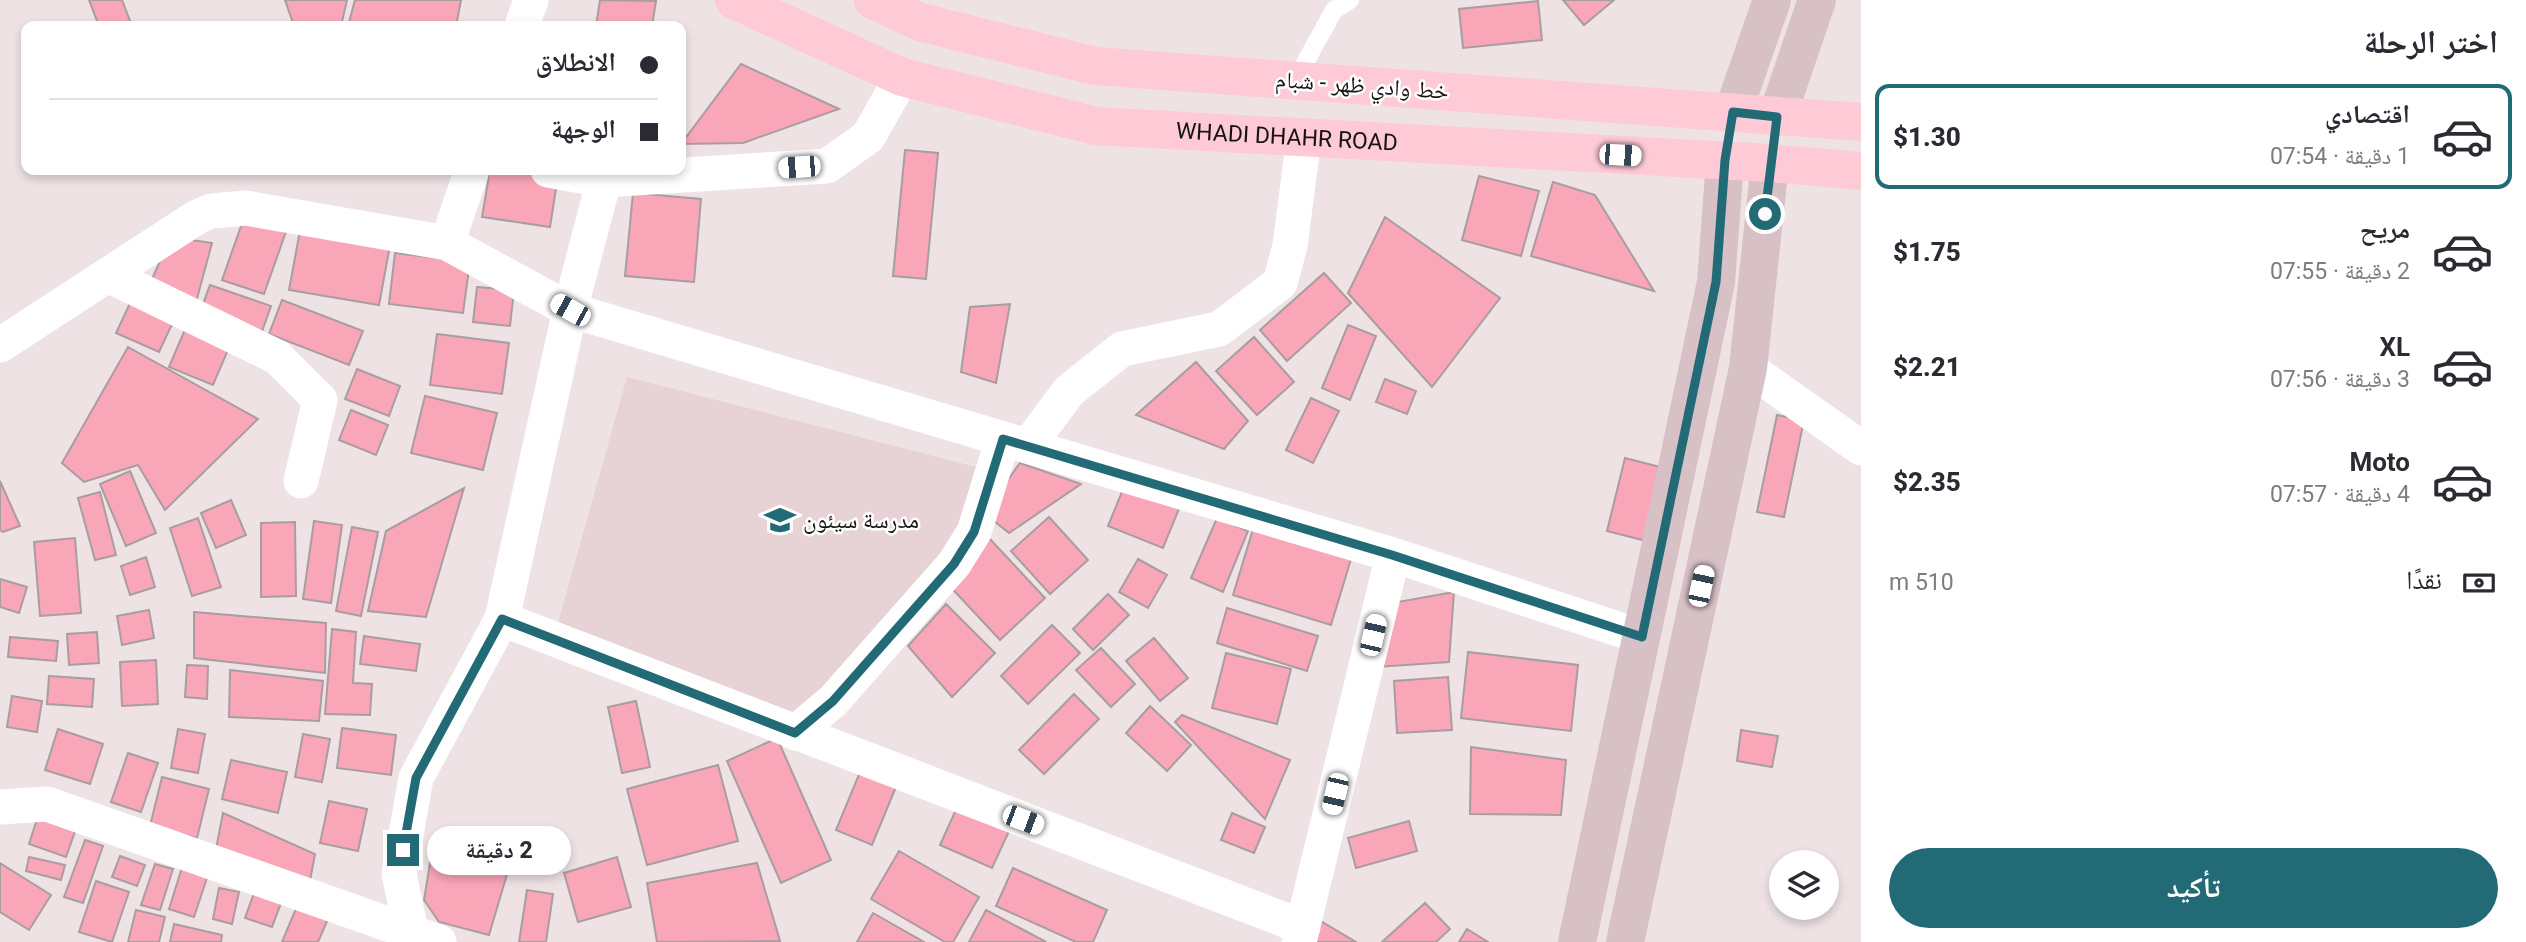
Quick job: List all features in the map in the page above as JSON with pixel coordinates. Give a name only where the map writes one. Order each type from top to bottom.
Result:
[{"type":"main road","name":"WHADI DHAHR ROAD","points":[[734,0],[902,77],[1096,126],[1725,160],[1861,171]]},
{"type":"main road","name":"خط وادي ظهر - شبام","points":[[873,0],[920,22],[1094,66],[1861,122]]},
{"type":"main road","points":[[1725,160],[1733,112]]},
{"type":"main road","points":[[1770,163],[1777,117]]},
{"type":"street","points":[[524,21],[531,0]]},
{"type":"street","points":[[1733,112],[1772,0]]},
{"type":"street","points":[[1777,117],[1817,0]]},
{"type":"street","points":[[686,175],[827,166],[868,137],[902,77]]},
{"type":"street","points":[[795,733],[842,692],[954,564],[974,532],[1015,443],[1069,391],[1122,349],[1219,329],[1280,283],[1290,246],[1304,137]]},
{"type":"street","points":[[1577,942],[1716,282],[1725,160]]},
{"type":"street","points":[[1625,942],[1748,368],[1770,163]]},
{"type":"street","points":[[447,243],[470,175]]},
{"type":"street","points":[[576,175],[604,180],[684,175]]},
{"type":"street","points":[[419,938],[399,874],[416,778],[502,619],[570,310],[604,180]]},
{"type":"street","points":[[0,345],[197,217],[225,209],[246,208],[447,243],[570,310],[1392,555],[1642,637]]},
{"type":"street","points":[[108,275],[277,357],[320,400],[300,481]]},
{"type":"street","points":[[1748,368],[1861,448]]},
{"type":"street","points":[[502,619],[1301,935],[1392,555]]},
{"type":"street","points":[[0,807],[47,804],[419,938]]},
{"type":"lane","points":[[1295,80],[1334,10],[1350,0]]},
{"type":"shaded area","name":"مدرسة سيئون","points":[[627,377],[999,473],[948,567],[805,719],[556,630]]},
{"type":"building","points":[[89,0],[122,0],[130,21],[97,21]]},
{"type":"building","points":[[285,0],[347,0],[342,21],[292,21]]},
{"type":"building","points":[[355,0],[461,0],[457,21],[349,21]]},
{"type":"building","points":[[600,0],[656,1],[653,21],[597,21]]},
{"type":"building","points":[[1563,0],[1614,0],[1584,25]]},
{"type":"building","points":[[1538,1],[1542,40],[1463,48],[1459,9]]},
{"type":"building","points":[[741,64],[839,109],[743,143],[686,144],[686,137]]},
{"type":"building","points":[[905,150],[938,153],[926,279],[893,276]]},
{"type":"building","points":[[489,175],[558,176],[550,227],[482,217]]},
{"type":"building","points":[[1479,176],[1539,191],[1521,256],[1462,240]]},
{"type":"building","points":[[1553,182],[1595,195],[1654,291],[1531,256]]},
{"type":"building","points":[[633,193],[701,199],[694,282],[625,276]]},
{"type":"building","points":[[246,212],[288,226],[264,294],[222,280]]},
{"type":"building","points":[[1385,217],[1500,298],[1432,387],[1348,293]]},
{"type":"building","points":[[301,225],[391,240],[379,305],[289,290]]},
{"type":"building","points":[[171,237],[212,243],[195,306],[146,292]]},
{"type":"building","points":[[395,253],[470,262],[463,313],[389,304]]},
{"type":"building","points":[[1324,273],[1351,303],[1287,361],[1260,330]]},
{"type":"building","points":[[210,285],[271,306],[260,337],[199,315]]},
{"type":"building","points":[[477,287],[514,290],[510,326],[473,322]]},
{"type":"building","points":[[132,299],[175,318],[159,352],[116,333]]},
{"type":"building","points":[[282,300],[363,331],[349,365],[269,334]]},
{"type":"building","points":[[1010,304],[996,383],[961,372],[970,307]]},
{"type":"building","points":[[189,320],[233,338],[213,385],[169,367]]},
{"type":"building","points":[[1348,325],[1376,336],[1350,400],[1322,388]]},
{"type":"building","points":[[437,334],[509,343],[502,394],[430,385]]},
{"type":"building","points":[[1254,337],[1294,382],[1257,415],[1216,371]]},
{"type":"building","points":[[128,347],[258,419],[165,510],[138,465],[84,482],[62,463]]},
{"type":"building","points":[[1196,362],[1248,421],[1224,449],[1136,415]]},
{"type":"building","points":[[357,369],[400,386],[389,416],[345,399]]},
{"type":"building","points":[[1385,379],[1416,391],[1407,414],[1376,402]]},
{"type":"building","points":[[425,396],[497,413],[483,470],[411,453]]},
{"type":"building","points":[[1311,398],[1339,411],[1313,463],[1286,450]]},
{"type":"building","points":[[351,410],[388,425],[376,455],[339,440]]},
{"type":"building","points":[[1777,415],[1804,420],[1784,517],[1757,512]]},
{"type":"building","points":[[1625,458],[1668,469],[1650,542],[1607,531]]},
{"type":"building","points":[[1020,463],[1081,484],[1009,533],[984,513]]},
{"type":"building","points":[[130,471],[156,533],[126,546],[100,484]]},
{"type":"building","points":[[0,481],[20,526],[3,532],[0,530]]},
{"type":"building","points":[[1126,482],[1181,504],[1163,548],[1108,526]]},
{"type":"building","points":[[464,488],[426,617],[368,611],[386,531]]},
{"type":"building","points":[[100,492],[116,555],[95,560],[78,498]]},
{"type":"building","points":[[231,500],[246,535],[216,548],[201,513]]},
{"type":"building","points":[[1049,517],[1088,560],[1050,594],[1011,551]]},
{"type":"building","points":[[198,518],[221,587],[192,596],[170,528]]},
{"type":"building","points":[[1217,518],[1248,531],[1223,592],[1191,578]]},
{"type":"building","points":[[314,521],[342,525],[331,603],[303,599]]},
{"type":"building","points":[[295,522],[296,596],[261,597],[261,523]]},
{"type":"building","points":[[1254,526],[1352,556],[1331,625],[1233,595]]},
{"type":"building","points":[[352,527],[378,532],[361,616],[336,611]]},
{"type":"building","points":[[75,538],[81,613],[40,616],[34,542]]},
{"type":"building","points":[[989,538],[1045,598],[1000,640],[944,580]]},
{"type":"building","points":[[146,557],[155,587],[130,595],[121,566]]},
{"type":"building","points":[[1138,559],[1167,575],[1148,608],[1119,592]]},
{"type":"building","points":[[0,579],[27,587],[19,613],[0,607]]},
{"type":"building","points":[[1454,592],[1449,662],[1377,667],[1392,603]]},
{"type":"building","points":[[1108,594],[1129,615],[1093,650],[1073,629]]},
{"type":"building","points":[[946,604],[995,653],[952,697],[908,646]]},
{"type":"building","points":[[1227,608],[1318,636],[1307,671],[1217,643]]},
{"type":"building","points":[[149,610],[154,638],[122,645],[117,616]]},
{"type":"building","points":[[194,612],[326,623],[325,673],[194,658]]},
{"type":"building","points":[[1052,625],[1080,653],[1028,704],[1001,676]]},
{"type":"building","points":[[332,629],[356,632],[353,683],[372,684],[370,715],[325,714]]},
{"type":"building","points":[[97,632],[99,663],[69,665],[67,634]]},
{"type":"building","points":[[364,636],[420,644],[416,671],[360,664]]},
{"type":"building","points":[[10,637],[58,641],[56,661],[8,657]]},
{"type":"building","points":[[1154,638],[1188,678],[1160,701],[1126,661]]},
{"type":"building","points":[[1101,648],[1135,684],[1111,707],[1076,670]]},
{"type":"building","points":[[1468,652],[1578,665],[1571,731],[1461,718]]},
{"type":"building","points":[[1226,653],[1291,669],[1277,724],[1212,708]]},
{"type":"building","points":[[156,660],[158,704],[122,706],[120,662]]},
{"type":"building","points":[[187,665],[208,666],[207,699],[185,697]]},
{"type":"building","points":[[230,670],[323,681],[319,721],[229,717]]},
{"type":"building","points":[[49,676],[94,679],[92,707],[47,704]]},
{"type":"building","points":[[1448,677],[1452,730],[1397,733],[1394,681]]},
{"type":"building","points":[[1074,694],[1099,719],[1044,774],[1019,750]]},
{"type":"building","points":[[12,696],[42,701],[37,732],[7,727]]},
{"type":"building","points":[[636,701],[650,767],[622,773],[608,707]]},
{"type":"building","points":[[1150,706],[1191,745],[1167,771],[1126,733]]},
{"type":"building","points":[[1182,715],[1290,760],[1265,819],[1175,722]]},
{"type":"building","points":[[342,728],[396,735],[391,775],[337,768]]},
{"type":"building","points":[[58,729],[103,744],[90,784],[45,770]]},
{"type":"building","points":[[178,729],[205,734],[198,773],[171,768]]},
{"type":"building","points":[[1741,730],[1778,736],[1772,767],[1737,761]]},
{"type":"building","points":[[303,734],[330,739],[322,782],[295,777]]},
{"type":"building","points":[[777,738],[831,860],[781,883],[727,761]]},
{"type":"building","points":[[1471,747],[1566,760],[1561,815],[1470,814]]},
{"type":"building","points":[[128,753],[158,763],[141,812],[111,802]]},
{"type":"building","points":[[231,760],[287,772],[278,813],[222,799]]},
{"type":"building","points":[[718,765],[738,841],[647,865],[627,789]]},
{"type":"building","points":[[860,772],[896,787],[872,845],[836,830]]},
{"type":"building","points":[[162,777],[209,789],[197,838],[150,826]]},
{"type":"building","points":[[329,801],[367,809],[358,851],[320,843]]},
{"type":"building","points":[[959,803],[1011,827],[992,868],[940,845]]},
{"type":"building","points":[[40,810],[78,823],[66,857],[29,844]]},
{"type":"building","points":[[223,813],[315,854],[309,886],[216,849]]},
{"type":"building","points":[[1232,813],[1265,827],[1254,853],[1221,840]]},
{"type":"building","points":[[1409,821],[1417,851],[1356,868],[1348,838]]},
{"type":"building","points":[[85,840],[103,846],[83,903],[64,897]]},
{"type":"building","points":[[432,851],[511,861],[489,935],[439,922],[424,900]]},
{"type":"building","points":[[899,851],[979,897],[953,942],[945,942],[871,899]]},
{"type":"building","points":[[120,856],[145,865],[137,886],[112,877]]},
{"type":"building","points":[[29,857],[65,865],[61,880],[26,871]]},
{"type":"building","points":[[617,857],[631,907],[578,922],[564,873]]},
{"type":"building","points":[[184,861],[210,869],[194,917],[169,909]]},
{"type":"building","points":[[0,863],[51,895],[29,930],[0,912]]},
{"type":"building","points":[[757,863],[780,941],[657,942],[647,883]]},
{"type":"building","points":[[155,864],[173,869],[160,910],[141,905]]},
{"type":"building","points":[[1013,868],[1107,910],[1093,942],[1076,942],[996,906]]},
{"type":"building","points":[[96,881],[129,892],[112,942],[79,932]]},
{"type":"building","points":[[219,888],[239,892],[232,924],[213,919]]},
{"type":"building","points":[[527,890],[553,894],[546,942],[519,942]]},
{"type":"building","points":[[254,893],[281,903],[272,927],[245,918]]},
{"type":"building","points":[[1425,903],[1450,929],[1436,942],[1382,942]]},
{"type":"building","points":[[297,906],[328,919],[318,942],[282,942]]},
{"type":"building","points":[[136,910],[165,917],[159,942],[128,942]]},
{"type":"building","points":[[986,910],[1046,942],[969,942]]},
{"type":"building","points":[[873,913],[924,942],[857,942]]},
{"type":"building","points":[[1314,917],[1356,942],[1306,942]]},
{"type":"building","points":[[174,924],[222,935],[221,942],[170,942]]},
{"type":"building","points":[[1467,929],[1488,942],[1459,942]]},
{"type":"place","name":"مدرسة سيئون","points":[[780,520]]},
{"type":"route","points":[[403,850],[416,778],[502,619],[795,733],[833,701],[954,564],[974,532],[1003,439],[1392,555],[1642,637],[1716,282],[1725,160],[1733,112],[1777,117],[1765,214]]}]
